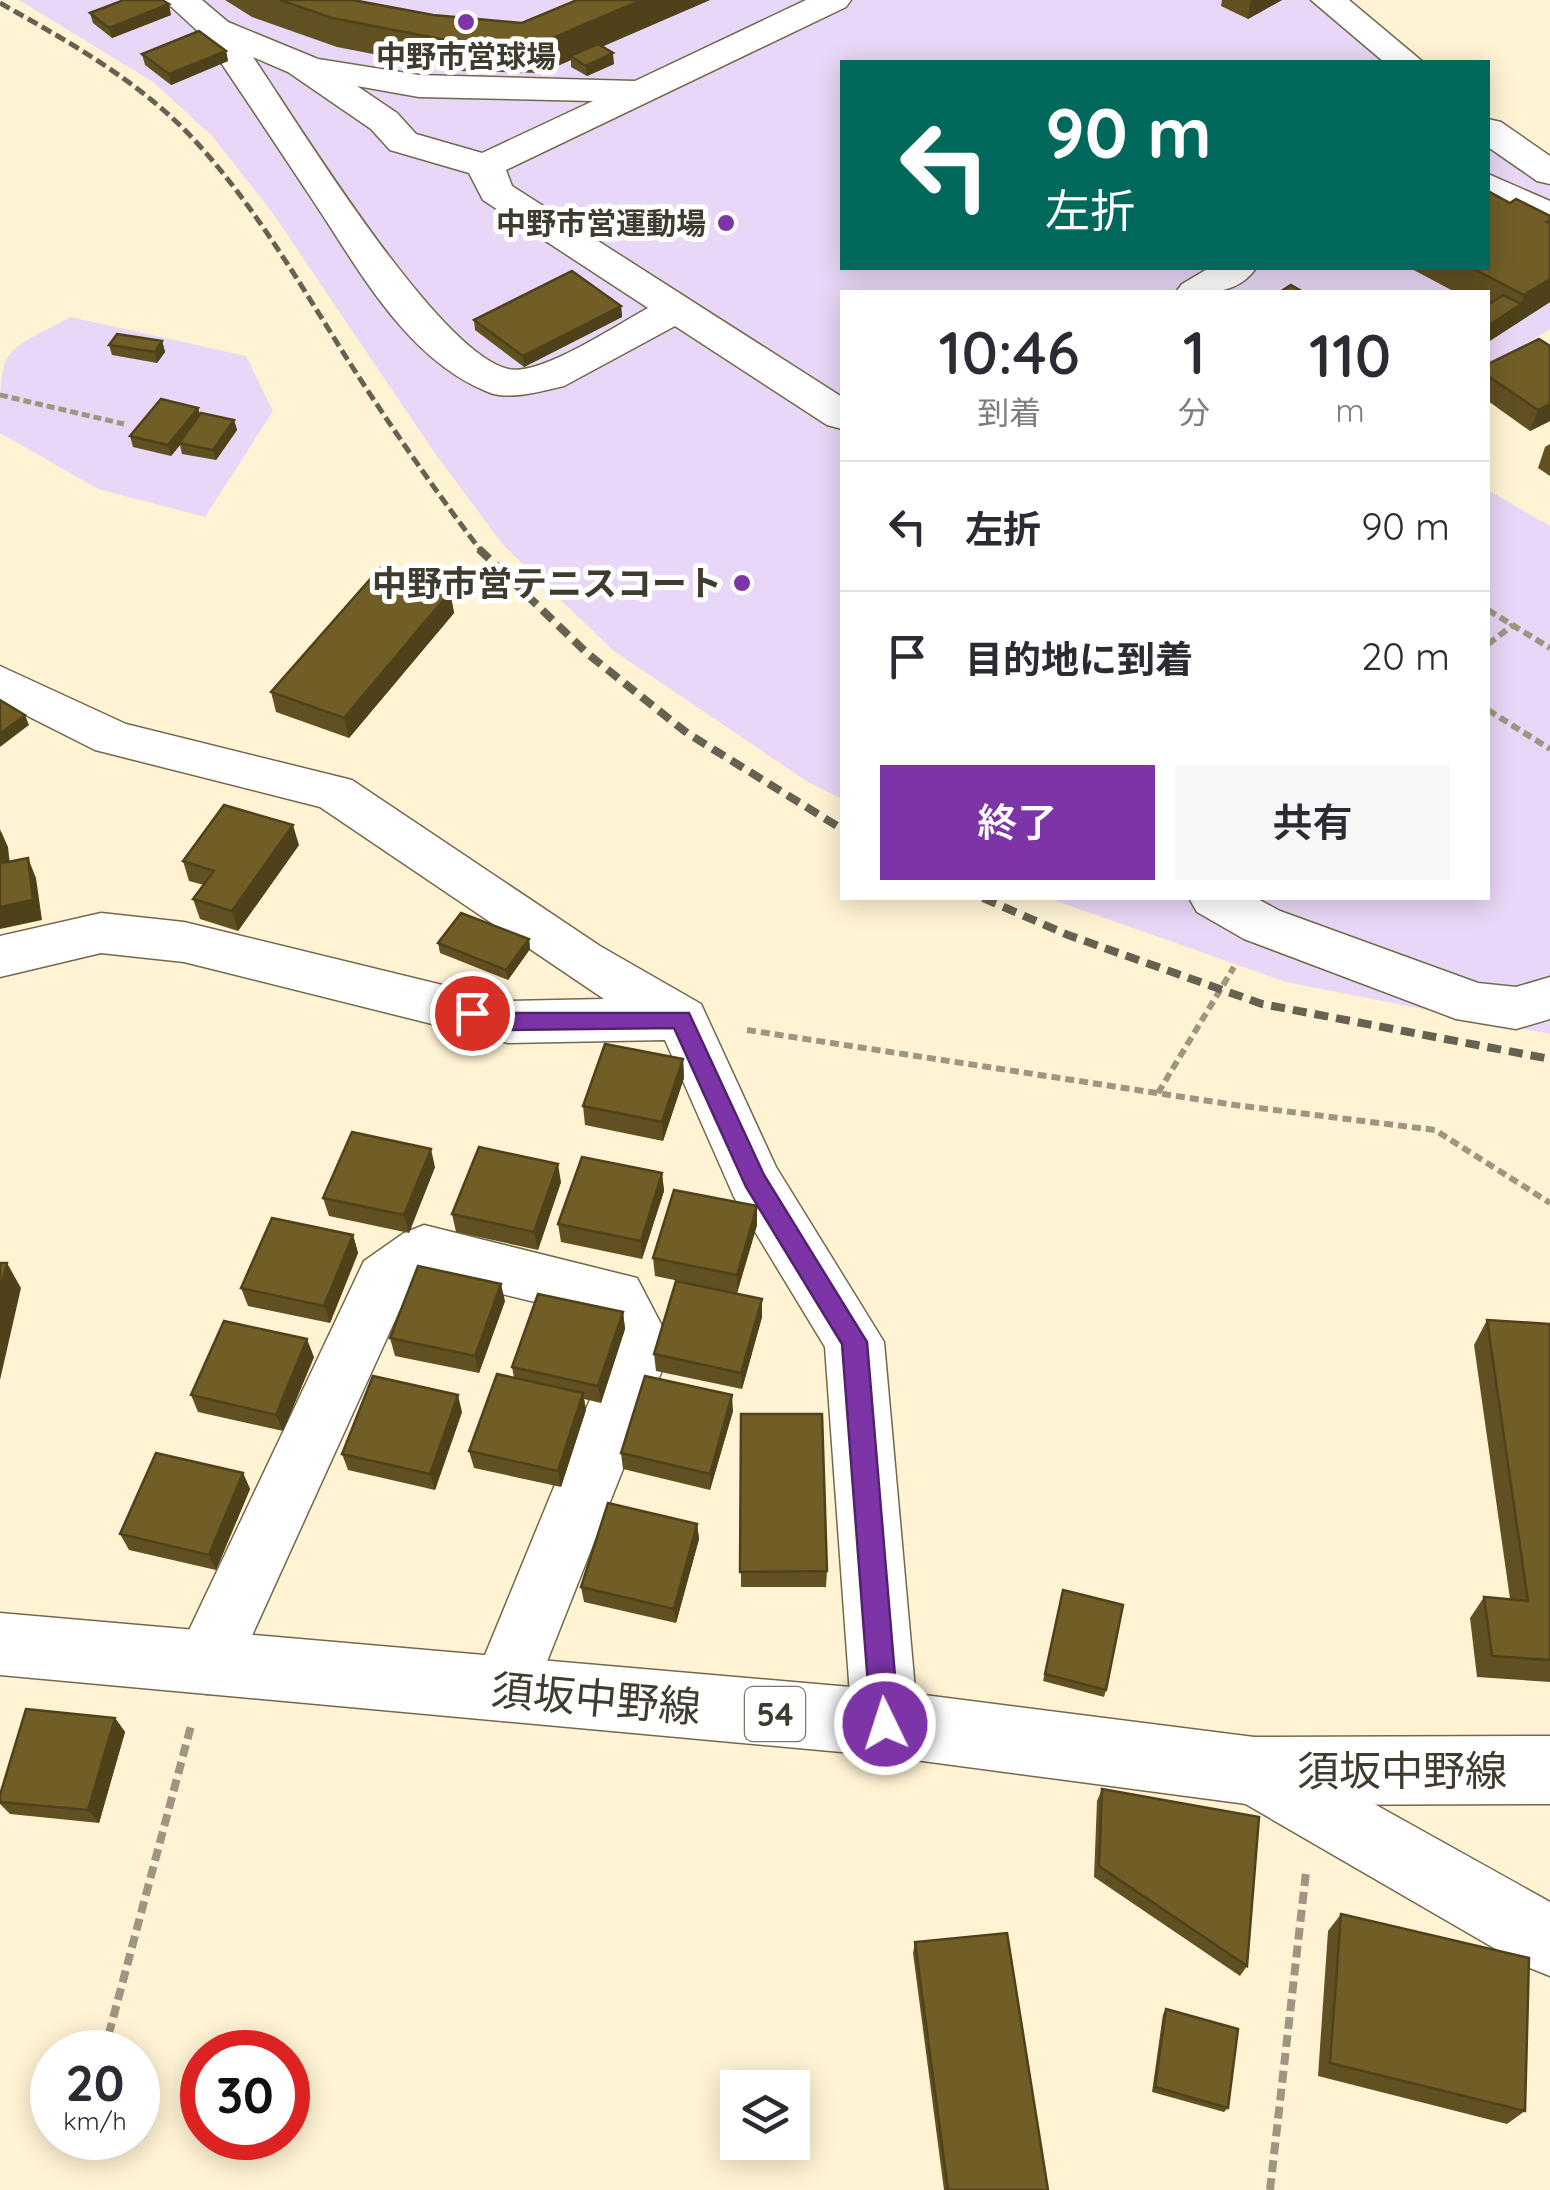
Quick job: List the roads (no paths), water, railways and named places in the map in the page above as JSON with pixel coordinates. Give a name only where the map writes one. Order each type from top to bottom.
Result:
[{"type":"street","points":[[181,0],[216,29],[402,303],[457,356],[502,382],[549,377],[676,308]]},
{"type":"street","points":[[301,64],[384,121],[403,142],[485,166],[834,0]]},
{"type":"street","points":[[1328,0],[1403,60]]},
{"type":"street","points":[[216,29],[301,64],[418,86],[643,91]]},
{"type":"street","points":[[1490,131],[1550,174]]},
{"type":"street","points":[[485,166],[496,192],[840,415]]},
{"type":"street","points":[[1490,186],[1550,216]]},
{"type":"street","points":[[1199,290],[1233,270]]},
{"type":"street","points":[[0,682],[112,738],[335,793],[581,960],[682,1019],[754,1180],[854,1342],[885,1724]]},
{"type":"street","points":[[1218,900],[1262,925],[1475,1004],[1516,1008],[1550,998]]},
{"type":"street","points":[[0,957],[29,947],[101,933],[184,942],[508,1022],[682,1019]]},
{"type":"street","points":[[207,1662],[384,1278],[424,1250],[616,1296],[642,1344],[504,1689]]},
{"type":"street","name":"須坂中野線","points":[[0,1644],[885,1724],[1254,1771],[1550,1770]]},
{"type":"street","points":[[1254,1771],[1550,1941]]},
{"type":"railway","points":[[0,3],[130,83],[198,144],[258,220],[378,406],[481,551]]},
{"type":"railway","points":[[481,551],[588,654],[687,733],[840,828]]},
{"type":"railway","points":[[988,900],[1068,935],[1262,1004],[1550,1059]]},
{"type":"place","name":"中野市営球場","points":[[466,22]]},
{"type":"place","name":"中野市営運動場","points":[[726,223]]},
{"type":"place","name":"中野市営テニスコート","points":[[742,583]]}]
